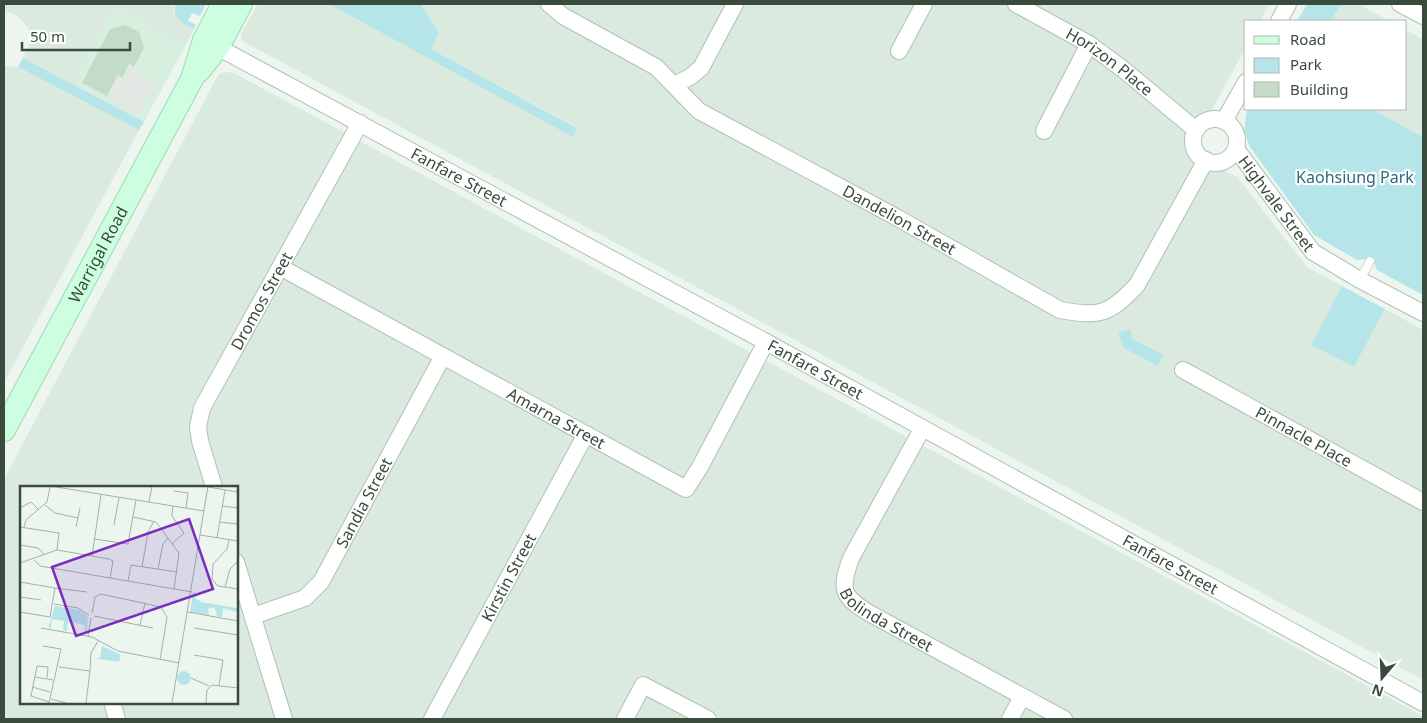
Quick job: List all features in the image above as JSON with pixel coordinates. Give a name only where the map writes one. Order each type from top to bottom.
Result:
[{"type":"main road","name":"Warrigal Road","points":[[211,44],[223,4]]},
{"type":"main road","name":"Warrigal Road","points":[[4,430],[211,44],[241,4]]},
{"type":"street","name":"Dandelion Street","points":[[549,4],[563,16],[656,67],[699,110],[896,217],[1060,310],[1087,314],[1112,308],[1137,286],[1206,160]]},
{"type":"street","points":[[674,85],[690,77],[701,68],[735,4]]},
{"type":"street","points":[[899,52],[924,4]]},
{"type":"street","name":"Horizon Place","points":[[1016,4],[1089,44],[1124,70],[1196,130]]},
{"type":"street","points":[[1279,20],[1288,4]]},
{"type":"street","points":[[1400,4],[1423,16]]},
{"type":"street","name":"Fanfare Street","points":[[211,44],[766,342],[1423,703]]},
{"type":"street","points":[[1044,131],[1089,44]]},
{"type":"street","points":[[1224,120],[1244,85]]},
{"type":"street","points":[[1210,119],[1224,120],[1234,129],[1237,136],[1236,149],[1224,161],[1206,160],[1198,154],[1194,147],[1196,130],[1210,119]]},
{"type":"street","name":"Dromos Street","points":[[214,486],[200,441],[198,426],[202,408],[360,123]]},
{"type":"street","name":"Highvale Street","points":[[1236,149],[1313,252],[1360,280],[1423,313]]},
{"type":"street","name":"Amarna Street","points":[[280,267],[686,489],[700,468],[766,342]]},
{"type":"street","name":"Sandia Street","points":[[252,616],[305,598],[321,582],[443,356]]},
{"type":"street","name":"Pinnacle Place","points":[[1183,370],[1423,502]]},
{"type":"street","name":"Bolinda Street","points":[[922,429],[851,558],[844,578],[845,591],[853,604],[1064,719]]},
{"type":"street","name":"Kirstin Street","points":[[432,719],[586,434]]},
{"type":"street","points":[[238,569],[284,719]]},
{"type":"street","points":[[624,719],[643,684],[708,719]]},
{"type":"street","points":[[1010,719],[1022,697]]},
{"type":"street","points":[[112,703],[117,719]]},
{"type":"lane","points":[[1360,280],[1370,261]]},
{"type":"shaded area","points":[[4,4],[175,4],[173,11],[179,21],[194,29],[185,46],[114,8],[74,85],[23,58],[31,40],[28,28],[19,17],[4,10]]},
{"type":"shaded area","points":[[258,4],[329,4],[573,136],[577,127],[431,49],[439,33],[421,4],[1269,4],[1261,20],[1244,20],[1244,51],[1189,152],[1237,177],[1307,267],[1342,286],[1311,345],[1354,367],[1385,309],[1423,330],[1423,680],[246,43],[241,38],[242,32]],"holes":[[[1119,332],[1164,355],[1158,366]]]},
{"type":"shaded area","points":[[1341,4],[1358,4],[1388,20],[1332,20]]},
{"type":"shaded area","points":[[114,8],[185,46],[144,122],[74,85]]},
{"type":"shaded area","points":[[1407,31],[1423,39],[1423,137],[1374,110],[1407,110]]},
{"type":"shaded area","points":[[4,66],[18,67],[139,130],[4,383]]},
{"type":"shaded area","points":[[129,67],[156,82],[139,114],[108,98],[118,77],[123,79]]},
{"type":"shaded area","points":[[234,73],[1423,716],[1423,719],[4,719],[4,479],[220,74]]},
{"type":"green space","points":[[175,4],[206,4],[200,16],[192,13],[188,21],[196,25],[194,29],[179,20],[174,9]]},
{"type":"green space","points":[[329,4],[421,4],[439,33],[431,49],[577,128],[573,137]]},
{"type":"green space","points":[[1307,4],[1341,4],[1332,20],[1298,20]]},
{"type":"green space","points":[[23,58],[144,122],[139,130],[18,67]]},
{"type":"green space","name":"Kaohsiung Park","points":[[1247,110],[1374,110],[1423,137],[1423,295],[1377,270],[1374,263],[1366,259],[1357,260],[1314,235],[1250,147],[1244,131]]},
{"type":"green space","points":[[1342,286],[1385,309],[1354,367],[1311,345]]},
{"type":"green space","points":[[1131,329],[1131,338],[1164,355],[1158,366],[1124,348],[1118,332]]},
{"type":"building","points":[[125,25],[139,32],[144,48],[134,67],[129,64],[122,78],[118,75],[107,96],[82,83],[110,29]]}]
